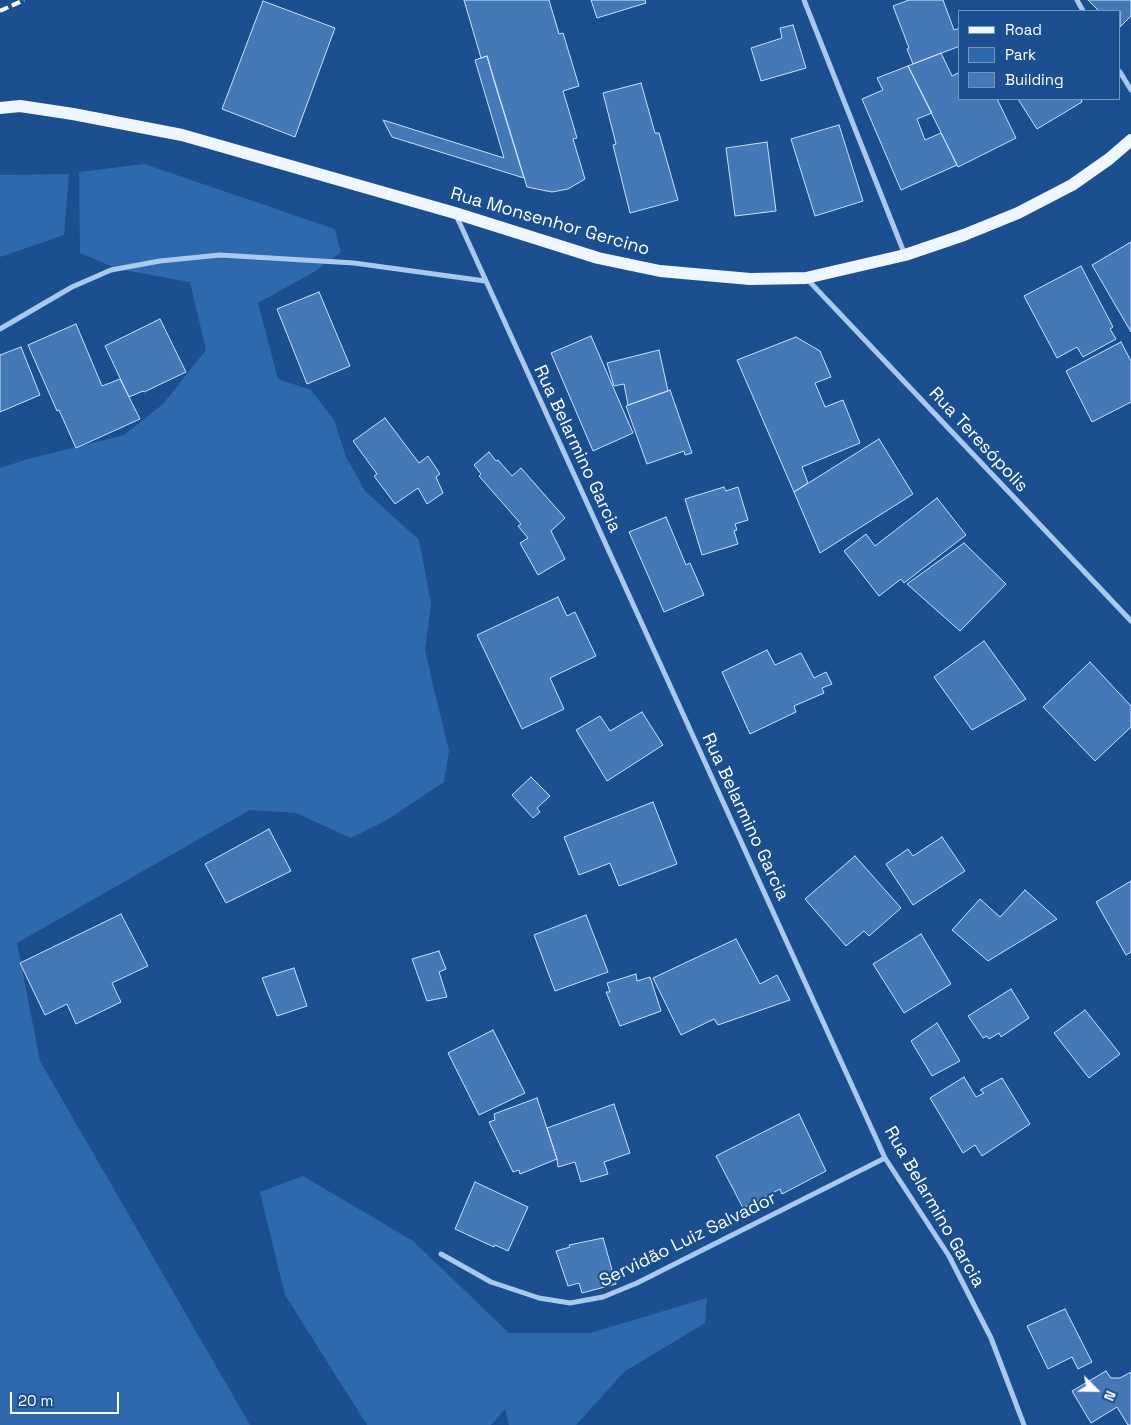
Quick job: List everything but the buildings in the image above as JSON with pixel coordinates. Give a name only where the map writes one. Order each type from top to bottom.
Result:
[{"type":"main road","name":"Rua Monsenhor Gercino","points":[[0,108],[20,106],[74,114],[182,135],[455,213],[598,258],[660,272],[750,279],[806,278],[905,255],[964,235],[1018,213],[1072,185],[1109,159],[1131,140]]},
{"type":"street","points":[[804,0],[905,255]]},
{"type":"street","points":[[1121,74],[1131,90]]},
{"type":"street","name":"Rua Belarmino Garcia","points":[[455,213],[885,1158],[949,1256],[991,1338],[1024,1425]]},
{"type":"street","points":[[0,329],[72,287],[111,270],[160,261],[220,256],[354,263],[485,281]]},
{"type":"street","name":"Rua Teresópolis","points":[[806,278],[1131,621]]},
{"type":"street","name":"Servidão Luiz Salvador","points":[[441,1254],[492,1282],[538,1298],[570,1303],[603,1298],[885,1158]]},
{"type":"green space","points":[[144,164],[335,229],[341,252],[314,272],[258,303],[278,379],[311,390],[334,420],[346,457],[365,491],[419,540],[431,603],[425,651],[449,751],[444,782],[387,820],[351,838],[296,813],[250,810],[17,943],[40,1061],[250,1425],[0,1425],[0,468],[124,435],[163,404],[206,350],[190,282],[118,269],[80,253],[79,172]]},
{"type":"green space","points":[[69,174],[64,235],[0,257],[0,175]]},
{"type":"green space","points":[[303,1176],[413,1241],[509,1333],[590,1333],[707,1298],[705,1323],[624,1372],[576,1425],[509,1425],[505,1409],[491,1425],[367,1425],[285,1295],[260,1192]]},
{"type":"railway","points":[[0,11],[24,0]]}]
